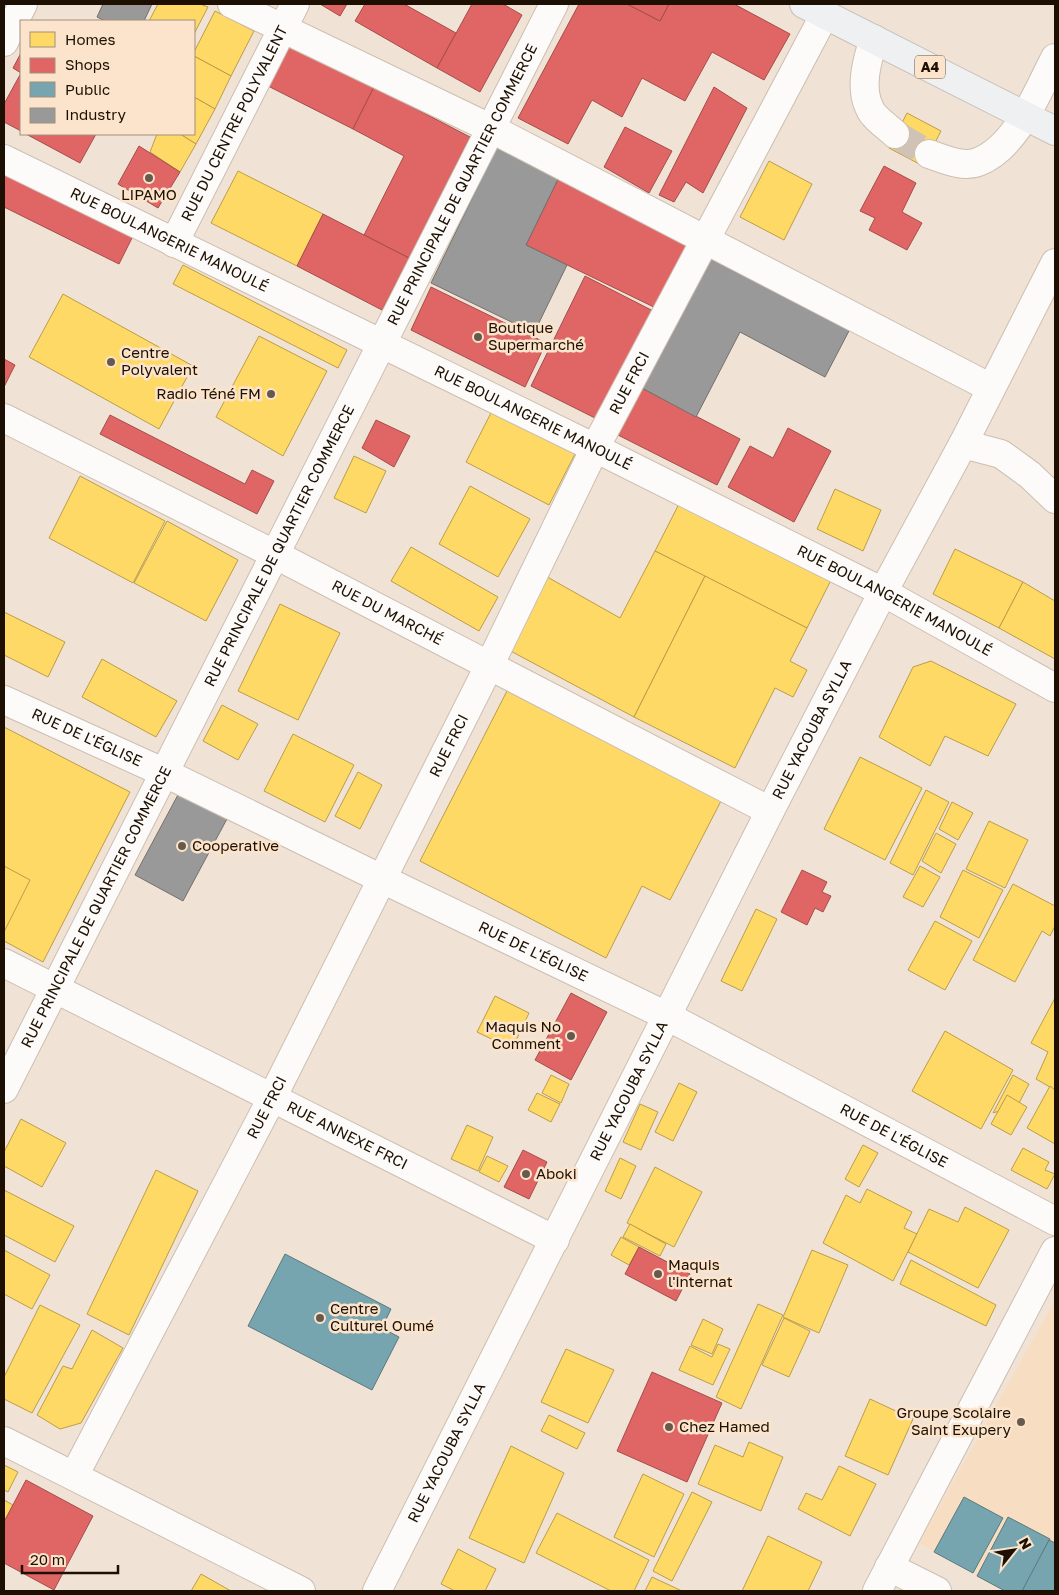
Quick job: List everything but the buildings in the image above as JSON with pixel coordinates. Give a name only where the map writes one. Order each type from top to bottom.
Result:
[{"type":"main road","name":"A4","points":[[814,9],[1055,131]]},
{"type":"street","points":[[4,42],[23,4]]},
{"type":"street","points":[[232,4],[490,128],[991,388]]},
{"type":"street","name":"RUE DU CENTRE POLYVALENT","points":[[174,243],[295,4]]},
{"type":"street","name":"RUE PRINCIPALE DE QUARTIER COMMERCE","points":[[4,1088],[554,4]]},
{"type":"street","name":"RUE FRCI","points":[[74,1476],[272,1098],[489,666],[595,448],[705,240],[814,9]]},
{"type":"street","points":[[874,39],[869,55],[864,90],[870,110],[895,134]]},
{"type":"street","points":[[929,154],[957,163],[977,162],[1001,147],[1025,116],[1055,58]]},
{"type":"street","name":"RUE BOULANGERIE MANOULÉ","points":[[4,159],[595,448],[883,592],[1055,688]]},
{"type":"street","name":"RUE YACOUBA SYLLA","points":[[376,1591],[555,1240],[770,811],[883,592],[963,444],[1055,263]]},
{"type":"street","name":"RUE DU MARCHÉ","points":[[4,418],[274,554],[770,811]]},
{"type":"street","points":[[963,444],[1001,454],[1030,475],[1055,498]]},
{"type":"street","name":"RUE DE L'ÉGLISE","points":[[4,700],[165,773],[382,880],[667,1016],[1055,1221]]},
{"type":"street","name":"RUE ANNEXE FRCI","points":[[4,963],[555,1240]]},
{"type":"street","points":[[937,1591],[883,1579],[1055,1251]]},
{"type":"street","points":[[4,1441],[301,1591]]},
{"type":"shaded area","name":"Groupe Scolaire Saint Exupery","points":[[1055,1300],[1055,1591],[1004,1591],[919,1543]]},
{"type":"tunnel","points":[[895,134],[929,154]]},
{"type":"place","name":"LIPAMO","points":[[149,178]]},
{"type":"place","name":"Boutique Supermarché","points":[[478,337]]},
{"type":"place","name":"Centre Polyvalent","points":[[111,362]]},
{"type":"place","name":"Radio Téné FM","points":[[271,394]]},
{"type":"place","name":"Cooperative","points":[[182,846]]},
{"type":"place","name":"Maquis No Comment","points":[[571,1036]]},
{"type":"place","name":"Aboki","points":[[526,1174]]},
{"type":"place","name":"Maquis l'internat","points":[[658,1274]]},
{"type":"place","name":"Centre Culturel Oumé","points":[[320,1318]]},
{"type":"place","name":"Groupe Scolaire Saint Exupery","points":[[1021,1422]]},
{"type":"place","name":"Chez Hamed","points":[[669,1427]]}]
